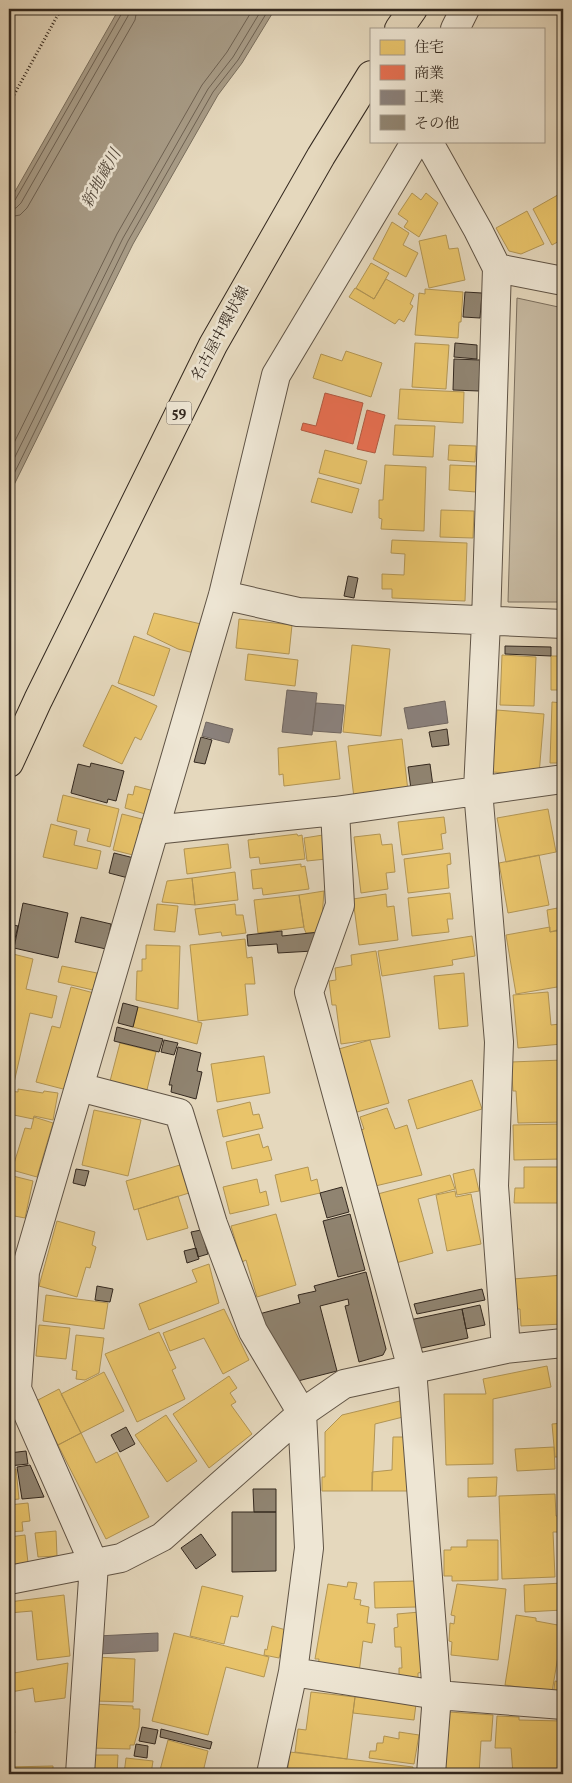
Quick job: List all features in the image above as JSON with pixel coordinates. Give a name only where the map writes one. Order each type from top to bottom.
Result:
[{"type":"main road","points":[[400,28],[412,9]]},
{"type":"main road","name":"名古屋中環状線","points":[[9,763],[38,700],[213,345],[321,156],[370,77]]},
{"type":"street","points":[[456,28],[465,9]]},
{"type":"street","points":[[80,1774],[94,1564],[17,1389],[25,1272],[223,595],[276,375],[415,142]]},
{"type":"street","points":[[429,142],[497,268],[486,622],[478,790],[499,1042],[494,1186],[506,1348]]},
{"type":"street","points":[[497,268],[563,281]]},
{"type":"street","points":[[223,595],[298,612],[563,624]]},
{"type":"street","points":[[154,830],[335,811],[563,779]]},
{"type":"street","points":[[335,811],[340,905],[309,992],[412,1369],[437,1695],[431,1774]]},
{"type":"street","points":[[79,1087],[178,1113],[213,1224],[253,1331],[302,1413],[309,1548],[293,1672],[271,1774]]},
{"type":"street","points":[[9,1580],[121,1558],[162,1537],[302,1413],[344,1384],[506,1348],[563,1342]]},
{"type":"street","points":[[293,1672],[437,1695],[563,1705]]},
{"type":"path","points":[[9,104],[61,9]]},
{"type":"shaded area","points":[[517,298],[563,308],[563,602],[508,602]]},
{"type":"water","name":"新地蔵川","points":[[119,9],[275,9],[242,63],[218,95],[133,244],[9,495],[9,202]]},
{"type":"building: 住宅","points":[[563,192],[563,239],[552,245],[533,209]]},
{"type":"building: 住宅","points":[[412,193],[421,200],[426,193],[438,203],[419,237],[404,227],[408,221],[398,214]]},
{"type":"building: 住宅","points":[[527,211],[544,244],[521,254],[509,251],[496,228]]},
{"type":"building: 住宅","points":[[392,222],[409,233],[403,245],[418,253],[406,277],[373,259]]},
{"type":"building: 住宅","points":[[446,235],[449,249],[458,248],[465,280],[429,288],[419,241]]},
{"type":"building: 住宅","points":[[371,263],[389,273],[374,299],[356,288]]},
{"type":"building: 住宅","points":[[386,279],[414,295],[410,304],[413,306],[404,322],[399,319],[395,324],[349,297],[355,288],[374,299]]},
{"type":"building: 住宅","points":[[425,289],[463,292],[458,338],[415,335],[419,293],[425,294]]},
{"type":"building: 住宅","points":[[415,343],[449,345],[446,389],[412,387]]},
{"type":"building: 住宅","points":[[346,351],[382,363],[371,397],[313,378],[321,354],[342,361]]},
{"type":"building: 住宅","points":[[400,389],[464,392],[463,423],[398,419]]},
{"type":"building: 住宅","points":[[395,425],[435,426],[433,457],[393,455]]},
{"type":"building: 住宅","points":[[449,445],[476,446],[475,462],[448,460]]},
{"type":"building: 住宅","points":[[325,450],[367,461],[361,484],[319,473]]},
{"type":"building: 住宅","points":[[385,465],[426,467],[424,531],[381,529],[382,519],[379,518],[379,500],[383,500]]},
{"type":"building: 住宅","points":[[450,465],[476,466],[476,492],[449,490]]},
{"type":"building: 住宅","points":[[318,478],[359,489],[352,513],[311,502]]},
{"type":"building: 住宅","points":[[441,510],[474,511],[473,538],[440,537]]},
{"type":"building: 住宅","points":[[392,540],[467,543],[465,601],[392,598],[392,589],[382,589],[382,574],[404,575],[405,554],[391,553]]},
{"type":"building: 住宅","points":[[154,613],[201,624],[194,653],[178,649],[147,634]]},
{"type":"building: 住宅","points":[[239,619],[292,625],[289,654],[236,648]]},
{"type":"building: 住宅","points":[[134,636],[170,649],[154,696],[118,683]]},
{"type":"building: 住宅","points":[[352,645],[390,649],[381,736],[343,732]]},
{"type":"building: 住宅","points":[[558,651],[563,651],[563,697],[559,697],[559,690],[551,690],[551,656],[558,656]]},
{"type":"building: 住宅","points":[[248,654],[298,660],[295,686],[245,680]]},
{"type":"building: 住宅","points":[[502,655],[536,657],[534,706],[500,705]]},
{"type":"building: 住宅","points":[[112,685],[157,706],[141,740],[135,737],[122,764],[83,746]]},
{"type":"building: 住宅","points":[[552,702],[563,703],[563,763],[550,763]]},
{"type":"building: 住宅","points":[[497,710],[544,714],[539,775],[492,772]]},
{"type":"building: 住宅","points":[[402,739],[408,791],[354,798],[348,746]]},
{"type":"building: 住宅","points":[[336,741],[340,779],[284,786],[283,774],[279,775],[278,748]]},
{"type":"building: 住宅","points":[[135,786],[158,792],[152,816],[125,808],[128,794],[133,795]]},
{"type":"building: 住宅","points":[[63,795],[119,809],[110,847],[87,841],[90,829],[57,821]]},
{"type":"building: 住宅","points":[[548,809],[556,852],[506,862],[497,818]]},
{"type":"building: 住宅","points":[[122,814],[150,821],[141,857],[113,850]]},
{"type":"building: 住宅","points":[[444,817],[446,833],[441,834],[443,849],[402,855],[398,822]]},
{"type":"building: 住宅","points":[[51,824],[77,831],[74,845],[101,851],[97,869],[43,857]]},
{"type":"building: 住宅","points":[[297,834],[298,836],[302,835],[305,859],[260,864],[259,857],[250,858],[248,840]]},
{"type":"building: 住宅","points":[[380,834],[382,845],[392,844],[395,872],[386,873],[388,889],[361,893],[354,837]]},
{"type":"building: 住宅","points":[[323,835],[326,859],[307,861],[304,838]]},
{"type":"building: 住宅","points":[[228,844],[231,868],[187,874],[184,849]]},
{"type":"building: 住宅","points":[[450,853],[451,864],[447,865],[449,888],[408,893],[404,859]]},
{"type":"building: 住宅","points":[[539,855],[549,905],[508,913],[499,863]]},
{"type":"building: 住宅","points":[[301,864],[301,867],[305,866],[309,889],[263,895],[262,888],[253,889],[251,870]]},
{"type":"building: 住宅","points":[[235,872],[238,900],[195,905],[192,878]]},
{"type":"building: 住宅","points":[[192,878],[195,905],[162,902],[167,881]]},
{"type":"building: 住宅","points":[[324,891],[321,932],[306,933],[299,895]]},
{"type":"building: 住宅","points":[[450,893],[453,919],[447,919],[449,932],[412,936],[408,898]]},
{"type":"building: 住宅","points":[[386,894],[387,907],[394,906],[398,940],[359,945],[353,899]]},
{"type":"building: 住宅","points":[[299,895],[304,927],[258,933],[254,900]]},
{"type":"building: 住宅","points":[[157,904],[178,906],[175,932],[154,930]]},
{"type":"building: 住宅","points":[[235,904],[236,915],[243,915],[246,933],[222,936],[221,932],[199,935],[195,909]]},
{"type":"building: 住宅","points":[[563,907],[563,930],[550,932],[547,910]]},
{"type":"building: 住宅","points":[[550,927],[550,932],[557,930],[563,965],[563,986],[516,994],[506,935]]},
{"type":"building: 住宅","points":[[472,936],[475,956],[452,960],[453,965],[382,976],[378,951]]},
{"type":"building: 住宅","points":[[245,939],[247,958],[252,957],[255,984],[245,984],[248,1015],[198,1021],[190,945]]},
{"type":"building: 住宅","points":[[146,945],[180,946],[178,1009],[136,1000],[137,971],[142,971],[142,959],[146,959]]},
{"type":"building: 住宅","points":[[376,951],[390,1037],[341,1044],[336,1005],[332,1005],[329,981],[336,980],[335,968],[352,965],[351,955]]},
{"type":"building: 住宅","points":[[9,953],[33,959],[26,989],[57,996],[52,1018],[30,1013],[13,1087],[9,1086]]},
{"type":"building: 住宅","points":[[62,966],[97,973],[93,990],[58,982]]},
{"type":"building: 住宅","points":[[464,973],[468,1026],[439,1029],[434,976]]},
{"type":"building: 住宅","points":[[71,987],[94,993],[67,1090],[36,1082],[52,1026],[60,1028]]},
{"type":"building: 住宅","points":[[548,992],[551,1025],[560,1024],[562,1044],[518,1048],[513,995]]},
{"type":"building: 住宅","points":[[138,1007],[202,1023],[197,1044],[133,1027]]},
{"type":"building: 住宅","points":[[370,1040],[389,1103],[350,1114],[332,1051]]},
{"type":"building: 住宅","points":[[120,1043],[156,1052],[146,1094],[109,1085]]},
{"type":"building: 住宅","points":[[264,1056],[270,1093],[217,1102],[211,1064]]},
{"type":"building: 住宅","points":[[563,1060],[563,1122],[518,1123],[516,1091],[513,1091],[511,1062]]},
{"type":"building: 住宅","points":[[472,1080],[482,1109],[417,1129],[408,1100]]},
{"type":"building: 住宅","points":[[18,1089],[58,1093],[53,1120],[34,1116],[33,1119],[9,1114],[9,1091],[18,1092]]},
{"type":"building: 住宅","points":[[250,1102],[253,1115],[259,1114],[263,1128],[223,1137],[217,1110]]},
{"type":"building: 住宅","points":[[387,1108],[395,1129],[407,1125],[422,1175],[371,1187],[354,1132],[364,1129],[360,1117]]},
{"type":"building: 住宅","points":[[94,1110],[141,1120],[128,1176],[82,1165]]},
{"type":"building: 住宅","points":[[34,1117],[53,1123],[37,1177],[12,1170],[25,1128],[31,1129]]},
{"type":"building: 住宅","points":[[563,1124],[563,1159],[514,1160],[513,1125]]},
{"type":"building: 住宅","points":[[259,1134],[263,1148],[268,1146],[272,1160],[232,1169],[226,1142]]},
{"type":"building: 住宅","points":[[180,1165],[189,1193],[134,1210],[126,1181]]},
{"type":"building: 住宅","points":[[308,1167],[311,1181],[317,1179],[320,1193],[281,1202],[275,1175]]},
{"type":"building: 住宅","points":[[524,1167],[563,1167],[563,1203],[514,1203],[515,1188],[524,1188]]},
{"type":"building: 住宅","points":[[474,1169],[479,1191],[457,1195],[453,1174]]},
{"type":"building: 住宅","points":[[9,1175],[33,1181],[25,1218],[9,1215]]},
{"type":"building: 住宅","points":[[450,1175],[455,1189],[418,1199],[433,1253],[392,1264],[370,1196]]},
{"type":"building: 住宅","points":[[257,1179],[260,1193],[266,1191],[269,1205],[230,1214],[223,1187]]},
{"type":"building: 住宅","points":[[455,1191],[456,1197],[471,1194],[481,1244],[447,1251],[436,1195]]},
{"type":"building: 住宅","points":[[178,1196],[188,1228],[147,1240],[138,1209]]},
{"type":"building: 住宅","points":[[276,1214],[296,1285],[257,1297],[246,1260],[242,1262],[231,1226]]},
{"type":"building: 住宅","points":[[57,1221],[95,1232],[92,1245],[96,1247],[90,1268],[86,1267],[77,1297],[39,1286]]},
{"type":"building: 住宅","points":[[209,1264],[219,1303],[149,1330],[139,1304],[197,1282],[192,1270]]},
{"type":"building: 住宅","points":[[563,1275],[563,1324],[521,1326],[520,1309],[515,1309],[513,1279]]},
{"type":"building: 住宅","points":[[46,1295],[108,1303],[104,1329],[43,1321]]},
{"type":"building: 住宅","points":[[224,1309],[249,1360],[223,1374],[204,1338],[170,1351],[163,1333]]},
{"type":"building: 住宅","points":[[39,1325],[70,1328],[66,1359],[36,1356]]},
{"type":"building: 住宅","points":[[159,1332],[176,1368],[172,1370],[185,1399],[137,1422],[105,1354]]},
{"type":"building: 住宅","points":[[76,1335],[104,1338],[99,1373],[85,1380],[76,1379],[77,1371],[72,1370]]},
{"type":"building: 住宅","points":[[547,1366],[551,1387],[493,1399],[493,1464],[446,1465],[444,1394],[486,1394],[483,1379]]},
{"type":"building: 住宅","points":[[104,1372],[124,1411],[81,1433],[61,1394]]},
{"type":"building: 住宅","points":[[229,1376],[237,1388],[230,1393],[236,1402],[231,1405],[252,1434],[209,1468],[173,1414]]},
{"type":"building: 住宅","points":[[59,1389],[81,1433],[58,1445],[36,1401]]},
{"type":"building: 住宅","points":[[404,1400],[411,1415],[375,1424],[372,1491],[322,1491],[322,1477],[325,1477],[325,1432],[342,1415]]},
{"type":"building: 住宅","points":[[166,1415],[197,1461],[167,1482],[135,1435]]},
{"type":"building: 住宅","points":[[563,1423],[563,1457],[555,1457],[552,1424]]},
{"type":"building: 住宅","points":[[81,1433],[96,1463],[117,1452],[149,1517],[106,1539],[58,1445]]},
{"type":"building: 住宅","points":[[393,1437],[414,1437],[416,1491],[372,1491],[372,1472],[392,1470]]},
{"type":"building: 住宅","points":[[554,1447],[555,1469],[517,1471],[515,1449]]},
{"type":"building: 住宅","points":[[16,1469],[19,1499],[9,1500],[9,1470]]},
{"type":"building: 住宅","points":[[497,1477],[496,1496],[468,1497],[468,1478]]},
{"type":"building: 住宅","points":[[555,1494],[556,1516],[561,1516],[562,1532],[553,1532],[555,1577],[502,1579],[499,1496]]},
{"type":"building: 住宅","points":[[28,1503],[30,1521],[22,1522],[23,1531],[9,1532],[9,1505]]},
{"type":"building: 住宅","points":[[56,1531],[57,1556],[38,1557],[35,1533]]},
{"type":"building: 住宅","points":[[25,1535],[28,1563],[9,1565],[9,1537]]},
{"type":"building: 住宅","points":[[467,1540],[498,1540],[498,1580],[452,1581],[452,1576],[444,1576],[444,1550],[451,1550],[451,1547],[467,1547]]},
{"type":"building: 住宅","points":[[415,1581],[416,1607],[375,1608],[374,1582]]},
{"type":"building: 住宅","points":[[348,1582],[357,1583],[354,1599],[361,1600],[360,1605],[369,1607],[367,1623],[375,1624],[372,1643],[363,1641],[359,1673],[318,1666],[319,1659],[315,1659],[328,1584],[347,1587]]},
{"type":"building: 住宅","points":[[563,1583],[563,1610],[525,1612],[524,1585]]},
{"type":"building: 住宅","points":[[457,1584],[506,1589],[498,1660],[451,1655],[452,1642],[449,1641],[450,1623],[454,1624],[455,1616],[451,1615]]},
{"type":"building: 住宅","points":[[202,1586],[243,1596],[238,1617],[231,1616],[224,1644],[190,1636]]},
{"type":"building: 住宅","points":[[64,1595],[70,1656],[37,1660],[32,1611],[9,1613],[9,1602]]},
{"type":"building: 住宅","points":[[420,1612],[423,1672],[418,1673],[418,1679],[399,1680],[399,1668],[402,1668],[401,1647],[395,1647],[394,1628],[398,1627],[397,1614]]},
{"type":"building: 住宅","points":[[516,1615],[536,1618],[536,1621],[563,1626],[552,1692],[505,1685]]},
{"type":"building: 住宅","points":[[272,1626],[286,1630],[279,1658],[264,1655],[265,1649],[267,1650]]},
{"type":"building: 住宅","points":[[174,1633],[269,1657],[264,1677],[226,1667],[208,1735],[152,1721]]},
{"type":"building: 住宅","points":[[95,1657],[135,1659],[133,1702],[94,1701]]},
{"type":"building: 住宅","points":[[68,1663],[65,1698],[35,1702],[33,1688],[11,1692],[9,1674]]},
{"type":"building: 住宅","points":[[561,1678],[563,1678],[563,1697],[553,1696],[555,1681],[560,1682]]},
{"type":"building: 住宅","points":[[9,1691],[15,1733],[9,1734]]},
{"type":"building: 住宅","points":[[311,1692],[355,1697],[347,1759],[295,1752],[298,1729],[306,1730]]},
{"type":"building: 住宅","points":[[355,1697],[416,1704],[414,1720],[353,1713]]},
{"type":"building: 住宅","points":[[93,1704],[133,1706],[133,1709],[140,1709],[139,1727],[134,1745],[130,1745],[130,1749],[91,1748]]},
{"type":"building: 住宅","points":[[449,1712],[493,1715],[491,1741],[481,1741],[479,1774],[445,1774]]},
{"type":"building: 住宅","points":[[497,1716],[519,1717],[519,1720],[563,1721],[563,1748],[560,1748],[563,1774],[513,1774],[511,1748],[495,1748]]},
{"type":"building: 住宅","points":[[399,1732],[419,1735],[414,1764],[369,1758],[370,1751],[376,1751],[377,1743],[383,1743],[384,1736],[399,1739]]},
{"type":"building: 住宅","points":[[168,1740],[208,1751],[203,1772],[199,1771],[198,1774],[159,1774]]},
{"type":"building: 住宅","points":[[290,1752],[413,1767],[412,1774],[287,1774]]},
{"type":"building: 住宅","points":[[93,1755],[118,1755],[117,1774],[93,1774]]},
{"type":"building: 住宅","points":[[126,1758],[153,1761],[151,1774],[124,1774]]},
{"type":"building: 住宅","points":[[53,1766],[53,1774],[9,1774],[9,1767]]},
{"type":"building: 商業","points":[[325,393],[363,403],[353,444],[301,430],[303,423],[316,426]]},
{"type":"building: 商業","points":[[367,410],[385,415],[375,453],[357,449]]},
{"type":"building: 工業","points":[[287,690],[317,693],[312,735],[282,732]]},
{"type":"building: 工業","points":[[445,701],[448,723],[408,729],[404,708]]},
{"type":"building: 工業","points":[[316,703],[344,705],[341,733],[313,731]]},
{"type":"building: 工業","points":[[206,722],[233,729],[229,743],[202,736]]},
{"type":"building: 工業","points":[[158,1633],[158,1651],[98,1654],[97,1636]]},
{"type":"building: その他","points":[[465,292],[482,293],[480,318],[463,317]]},
{"type":"building: その他","points":[[455,343],[477,345],[477,359],[454,357]]},
{"type":"building: その他","points":[[454,359],[480,360],[479,391],[453,390]]},
{"type":"building: その他","points":[[348,576],[358,578],[354,598],[344,596]]},
{"type":"building: その他","points":[[505,646],[551,647],[551,656],[505,654]]},
{"type":"building: その他","points":[[447,729],[449,745],[432,747],[429,732]]},
{"type":"building: その他","points":[[201,737],[212,740],[205,764],[194,762]]},
{"type":"building: その他","points":[[91,763],[124,771],[116,801],[108,799],[107,803],[71,793],[78,764],[90,767]]},
{"type":"building: その他","points":[[430,764],[433,786],[411,789],[408,767]]},
{"type":"building: その他","points":[[114,853],[138,859],[132,879],[109,873]]},
{"type":"building: その他","points":[[23,903],[68,913],[58,958],[14,948]]},
{"type":"building: その他","points":[[81,917],[111,924],[106,949],[75,942]]},
{"type":"building: その他","points":[[9,924],[18,926],[14,943],[9,942]]},
{"type":"building: その他","points":[[282,931],[282,936],[320,932],[313,951],[278,953],[277,944],[248,946],[247,935]]},
{"type":"building: その他","points":[[123,1003],[138,1007],[133,1027],[118,1023]]},
{"type":"building: その他","points":[[117,1027],[163,1039],[159,1052],[114,1041]]},
{"type":"building: その他","points":[[164,1040],[178,1043],[174,1055],[161,1052]]},
{"type":"building: その他","points":[[178,1047],[201,1053],[197,1071],[202,1072],[196,1099],[171,1092],[172,1085],[169,1085]]},
{"type":"building: その他","points":[[76,1169],[89,1171],[85,1186],[73,1183]]},
{"type":"building: その他","points":[[342,1187],[349,1212],[327,1218],[320,1193]]},
{"type":"building: その他","points":[[350,1214],[365,1270],[338,1277],[323,1221]]},
{"type":"building: その他","points":[[201,1230],[208,1254],[198,1257],[191,1232]]},
{"type":"building: その他","points":[[196,1248],[199,1259],[187,1263],[184,1251]]},
{"type":"building: その他","points":[[366,1272],[386,1349],[383,1355],[359,1362],[345,1306],[349,1305],[348,1299],[320,1306],[337,1371],[290,1383],[259,1314],[300,1303],[298,1295],[316,1291],[314,1286]]},
{"type":"building: その他","points":[[97,1286],[113,1289],[110,1302],[95,1300]]},
{"type":"building: その他","points":[[482,1289],[485,1300],[417,1314],[414,1304]]},
{"type":"building: その他","points":[[480,1305],[485,1325],[466,1329],[462,1309]]},
{"type":"building: その他","points":[[462,1309],[468,1338],[417,1349],[405,1321]]},
{"type":"building: その他","points":[[126,1427],[135,1444],[120,1452],[111,1435]]},
{"type":"building: その他","points":[[26,1451],[28,1464],[9,1466],[9,1453]]},
{"type":"building: その他","points":[[30,1465],[44,1497],[22,1499],[17,1467]]},
{"type":"building: その他","points":[[253,1489],[276,1489],[276,1512],[254,1512]]},
{"type":"building: その他","points":[[232,1512],[276,1512],[276,1571],[232,1572]]},
{"type":"building: その他","points":[[201,1534],[216,1555],[196,1569],[181,1548]]},
{"type":"building: その他","points":[[142,1727],[158,1730],[155,1744],[139,1741]]},
{"type":"building: その他","points":[[161,1729],[212,1742],[210,1749],[160,1737]]},
{"type":"building: その他","points":[[136,1744],[148,1746],[147,1758],[134,1756]]}]
